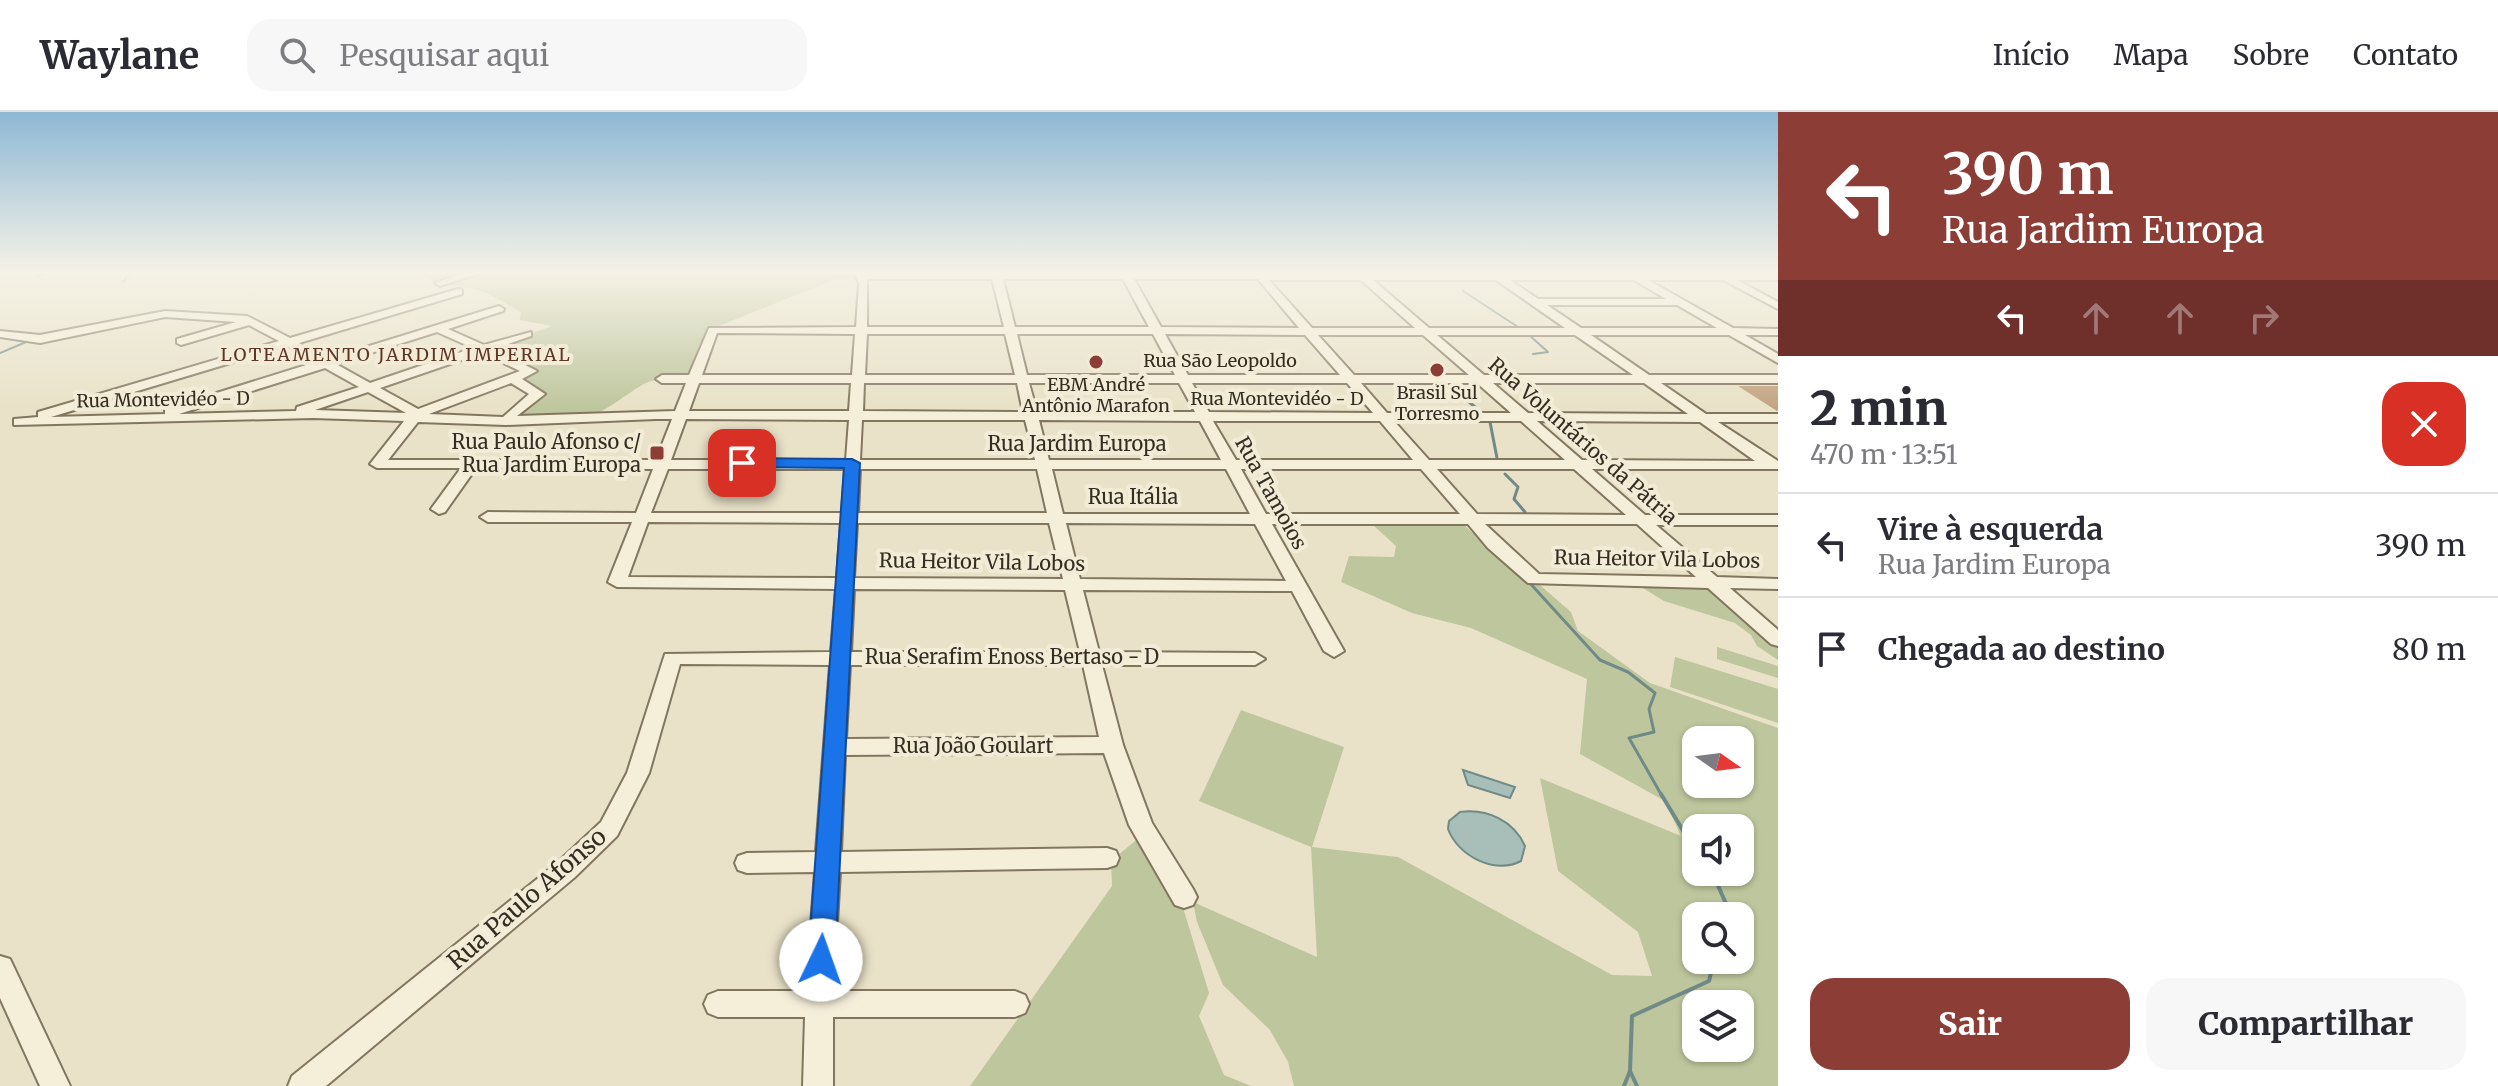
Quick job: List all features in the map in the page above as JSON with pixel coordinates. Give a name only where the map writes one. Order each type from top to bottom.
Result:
[{"type":"street","points":[[0,334],[40,339],[143,318]]},
{"type":"street","points":[[227,318],[249,320],[416,416],[531,371],[438,328]]},
{"type":"street","points":[[290,342],[369,318]]},
{"type":"street","points":[[149,419],[469,318]]},
{"type":"street","points":[[818,1086],[819,1003],[861,318]]},
{"type":"street","points":[[1009,318],[1112,745],[1141,825],[1184,897]]},
{"type":"street","name":"Rua Tamoios","points":[[1149,318],[1334,651]]},
{"type":"street","points":[[1298,318],[1472,519]]},
{"type":"street","name":"Rua Voluntários da Pátria","points":[[1412,318],[1778,640]]},
{"type":"street","points":[[1560,318],[1776,467]]},
{"type":"street","points":[[1708,318],[1778,359]]},
{"type":"street","points":[[181,341],[249,320]]},
{"type":"street","points":[[640,517],[713,330],[1778,332]]},
{"type":"street","points":[[288,415],[527,334]]},
{"type":"street","name":"Rua Montevidéo - D","points":[[290,342],[19,422],[308,414],[535,418]]},
{"type":"street","points":[[509,416],[538,394],[512,378]]},
{"type":"street","name":"Rua São Leopoldo","points":[[662,379],[1778,379]]},
{"type":"street","name":"Rua Montevidéo - D","points":[[416,416],[506,421],[678,415],[1778,418]]},
{"type":"street","name":"Rua Jardim Europa","points":[[416,416],[377,464],[660,462],[1776,467]]},
{"type":"street","points":[[439,509],[473,463]]},
{"type":"street","name":"Rua Itália","points":[[488,517],[1778,520]]},
{"type":"street","name":"Rua Heitor Vila Lobos","points":[[640,517],[617,582],[1298,586]]},
{"type":"street","name":"Rua Heitor Vila Lobos","points":[[1472,519],[1494,544],[1534,579],[1778,584]]},
{"type":"street","name":"Rua Serafim Enoss Bertaso - D","points":[[672,658],[840,655],[1255,659]]},
{"type":"street","name":"Rua Paulo Afonso","points":[[303,1086],[566,870],[609,829],[638,773],[672,658]]},
{"type":"street","name":"Rua João Goulart","points":[[835,747],[1112,745]]},
{"type":"street","points":[[747,863],[1107,858]]},
{"type":"street","points":[[0,968],[55,1086]]},
{"type":"street","points":[[718,1004],[1015,1004]]},
{"type":"green space","points":[[738,318],[709,330],[690,376],[650,382],[594,414],[562,416],[520,414],[544,393],[517,378],[536,370],[509,357],[521,348],[503,344],[552,326],[520,320]]},
{"type":"green space","points":[[1373,525],[1464,525],[1509,566],[1541,586],[1571,612],[1578,631],[1650,683],[1778,728],[1778,1086],[1294,1086],[1288,1062],[1270,1030],[1223,985],[1197,922],[1193,902],[1317,957],[1311,847],[1199,801],[1241,710],[1344,747],[1312,847],[1398,857],[1612,975],[1652,976],[1638,932],[1558,871],[1540,778],[1681,836],[1665,801],[1580,754],[1587,679],[1471,628],[1412,613],[1341,582],[1349,556],[1394,557],[1396,546]]},
{"type":"green space","points":[[1638,585],[1712,587],[1778,642],[1778,660],[1757,646],[1751,635],[1735,623],[1664,601]]},
{"type":"green space","points":[[1717,647],[1778,666],[1778,678],[1717,659]]},
{"type":"green space","points":[[1675,657],[1778,689],[1778,723],[1670,687]]},
{"type":"green space","points":[[1141,836],[1181,901],[1209,993],[1199,1016],[1224,1075],[1251,1086],[970,1086],[1112,886],[1111,861]]},
{"type":"water","points":[[1463,770],[1515,787],[1510,798],[1468,785]]},
{"type":"water","points":[[1460,812],[1490,814],[1507,823],[1525,846],[1521,861],[1500,866],[1469,855],[1448,829],[1449,821]]},
{"type":"building","points":[[1738,386],[1778,386],[1778,411],[1777,411]]},
{"type":"waterway","points":[[1505,318],[1518,327]]},
{"type":"waterway","points":[[1529,335],[1548,352],[1533,354]]},
{"type":"waterway","points":[[0,353],[26,342]]},
{"type":"waterway","points":[[1460,382],[1456,383],[1470,402]]},
{"type":"waterway","points":[[1470,402],[1482,413]]},
{"type":"waterway","points":[[1490,422],[1497,458]]},
{"type":"waterway","points":[[1505,474],[1518,487],[1514,499],[1525,512]]},
{"type":"waterway","points":[[1528,581],[1600,660],[1628,672],[1655,693],[1649,709],[1654,732],[1629,738],[1662,796]]},
{"type":"waterway","points":[[1661,794],[1682,829]]},
{"type":"waterway","points":[[1718,886],[1725,902]]},
{"type":"waterway","points":[[1630,1071],[1632,1016],[1709,981],[1711,974]]},
{"type":"waterway","points":[[1624,1086],[1630,1071]]},
{"type":"waterway","points":[[1630,1071],[1637,1086]]},
{"type":"place","name":"EBM André Antônio Marafon","points":[[1096,362]]},
{"type":"place","name":"Brasil Sul Torresmo","points":[[1437,370]]},
{"type":"place","name":"Rua Paulo Afonso c/ Rua Jardim Europa","points":[[657,453]]},
{"type":"district","name":"LOTEAMENTO JARDIM IMPERIAL","points":[[396,355]]},
{"type":"route","points":[[742,463],[852,463],[821,960]]}]
